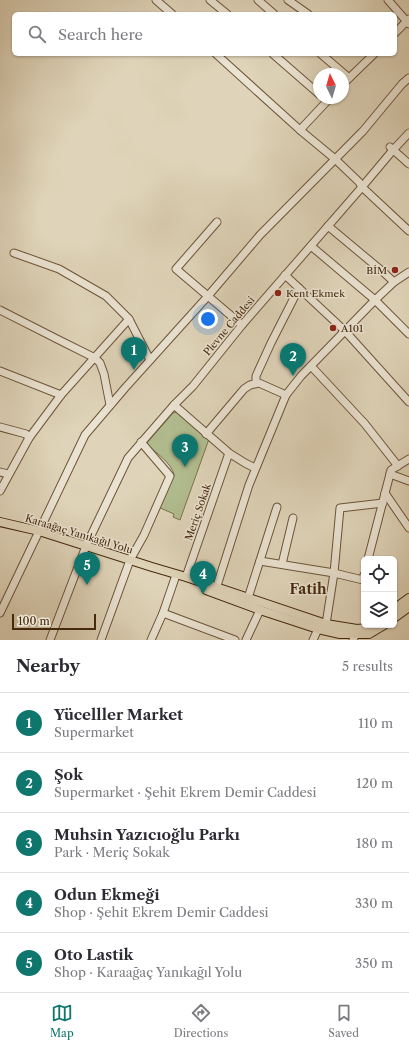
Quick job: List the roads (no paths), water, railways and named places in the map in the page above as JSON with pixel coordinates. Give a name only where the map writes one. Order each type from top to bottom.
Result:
[{"type":"main road","name":"Karaağaç Yanıkağıl Yolu","points":[[0,522],[39,531],[152,567]]},
{"type":"main road","points":[[152,567],[186,577],[260,610],[318,629],[340,634],[370,632]]},
{"type":"main road","points":[[152,567],[175,578],[248,598],[356,634]]},
{"type":"main road","points":[[397,607],[409,598]]},
{"type":"main road","points":[[397,616],[409,607]]},
{"type":"street","points":[[156,0],[170,12]]},
{"type":"street","points":[[210,0],[225,12]]},
{"type":"street","points":[[258,0],[272,12]]},
{"type":"street","points":[[288,0],[305,12]]},
{"type":"street","points":[[388,0],[408,21],[397,31]]},
{"type":"street","points":[[218,56],[300,130],[335,159],[359,182],[362,187],[409,231]]},
{"type":"street","points":[[275,56],[313,89]]},
{"type":"street","points":[[323,56],[337,68]]},
{"type":"street","points":[[349,78],[372,56]]},
{"type":"street","points":[[0,613],[85,435],[260,235],[363,131],[402,84],[409,78]]},
{"type":"street","points":[[300,130],[323,104]]},
{"type":"street","name":"Plevne Caddesi","points":[[50,640],[86,546],[128,458],[192,386],[242,325],[362,187],[391,148],[409,133]]},
{"type":"street","points":[[391,148],[409,164]]},
{"type":"street","points":[[217,222],[176,269],[242,325]]},
{"type":"street","points":[[328,226],[394,282]]},
{"type":"street","points":[[311,246],[375,300],[409,334]]},
{"type":"street","points":[[14,253],[59,269],[106,296],[129,319],[150,360]]},
{"type":"street","points":[[216,590],[255,468],[286,395],[301,376],[375,300],[394,282],[409,272]]},
{"type":"street","points":[[285,275],[345,331],[409,402]]},
{"type":"street","points":[[256,383],[256,376],[299,288]]},
{"type":"street","points":[[0,310],[95,358],[100,363],[104,374],[110,405]]},
{"type":"street","points":[[0,491],[29,438],[62,395],[129,319]]},
{"type":"street","points":[[311,366],[366,424],[398,466]]},
{"type":"street","points":[[0,372],[62,395]]},
{"type":"street","points":[[206,434],[244,389],[250,385],[259,383],[286,395]]},
{"type":"street","points":[[174,405],[229,453],[255,468]]},
{"type":"street","points":[[0,426],[26,434],[29,438]]},
{"type":"street","points":[[101,640],[130,560],[144,534],[170,476],[141,442]]},
{"type":"street","name":"Meriç Sokak","points":[[186,577],[229,453]]},
{"type":"street","points":[[369,556],[391,470],[409,458]]},
{"type":"street","points":[[0,472],[8,474]]},
{"type":"street","points":[[390,474],[409,482]]},
{"type":"street","points":[[385,493],[409,528]]},
{"type":"street","points":[[326,624],[334,573],[340,508],[383,503]]},
{"type":"street","points":[[248,598],[277,506]]},
{"type":"street","points":[[282,564],[293,518]]},
{"type":"street","points":[[260,560],[334,573],[361,580]]},
{"type":"street","points":[[151,640],[163,613],[175,578]]},
{"type":"street","points":[[246,640],[260,610]]},
{"type":"street","points":[[163,613],[236,640]]},
{"type":"street","points":[[313,640],[318,629]]},
{"type":"place","name":"BİM","points":[[395,270]]},
{"type":"place","name":"Kent Ekmek","points":[[278,293]]},
{"type":"place","name":"A101","points":[[333,328]]},
{"type":"place","name":"Yücelller Market","points":[[134,370]]},
{"type":"place","name":"Şok","points":[[293,376]]},
{"type":"place","name":"Muhsin Yazıcıoğlu Parkı","points":[[185,467]]},
{"type":"place","name":"Oto Lastik","points":[[87,585]]},
{"type":"place","name":"Odun Ekmeği","points":[[203,594]]},
{"type":"district","name":"Fatih","points":[[308,589]]}]
